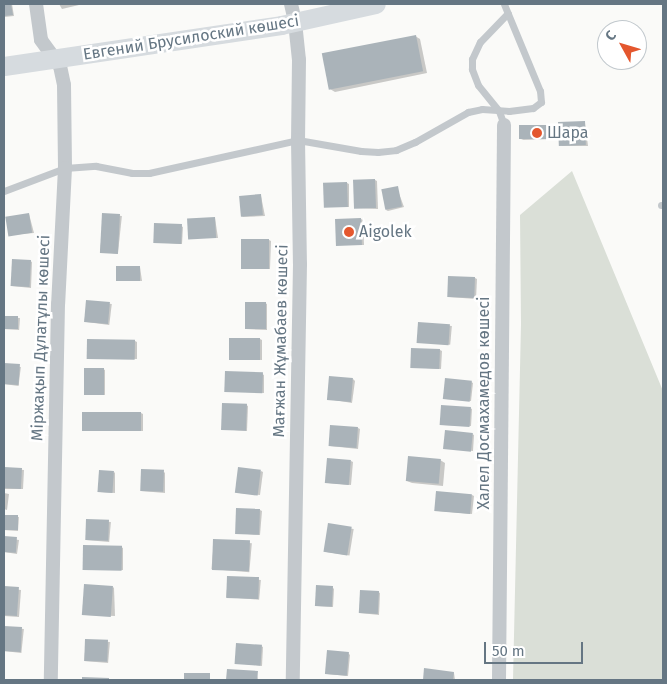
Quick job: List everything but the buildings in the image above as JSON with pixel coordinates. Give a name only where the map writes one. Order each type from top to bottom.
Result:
[{"type":"main road","name":"Евгений Брусилоский көшесі","points":[[4,66],[57,60],[295,22],[376,4]]},
{"type":"street","name":"Міржақып Дұлатұлы көшесі","points":[[36,4],[41,40],[57,60],[64,85],[65,168],[58,304],[51,680]]},
{"type":"street","name":"Мағжан Жұмабаев көшесі","points":[[291,4],[300,60],[298,140],[300,264],[293,680]]},
{"type":"street","name":"Халел Досмахамедов көшесі","points":[[500,680],[504,125]]},
{"type":"lane","points":[[4,191],[65,168],[96,166],[132,173],[149,173],[298,140],[360,151],[396,150],[416,142],[468,112],[482,109],[499,111],[527,110],[538,106],[541,102],[540,91],[504,4]]},
{"type":"lane","points":[[504,125],[499,111],[478,85],[472,69],[472,59],[480,42],[508,13]]},
{"type":"shaded area","points":[[572,171],[663,391],[663,680],[513,680],[521,324],[520,215]]},
{"type":"place","name":"Шара","points":[[537,133]]},
{"type":"place","name":"Aigolek","points":[[349,232]]}]
